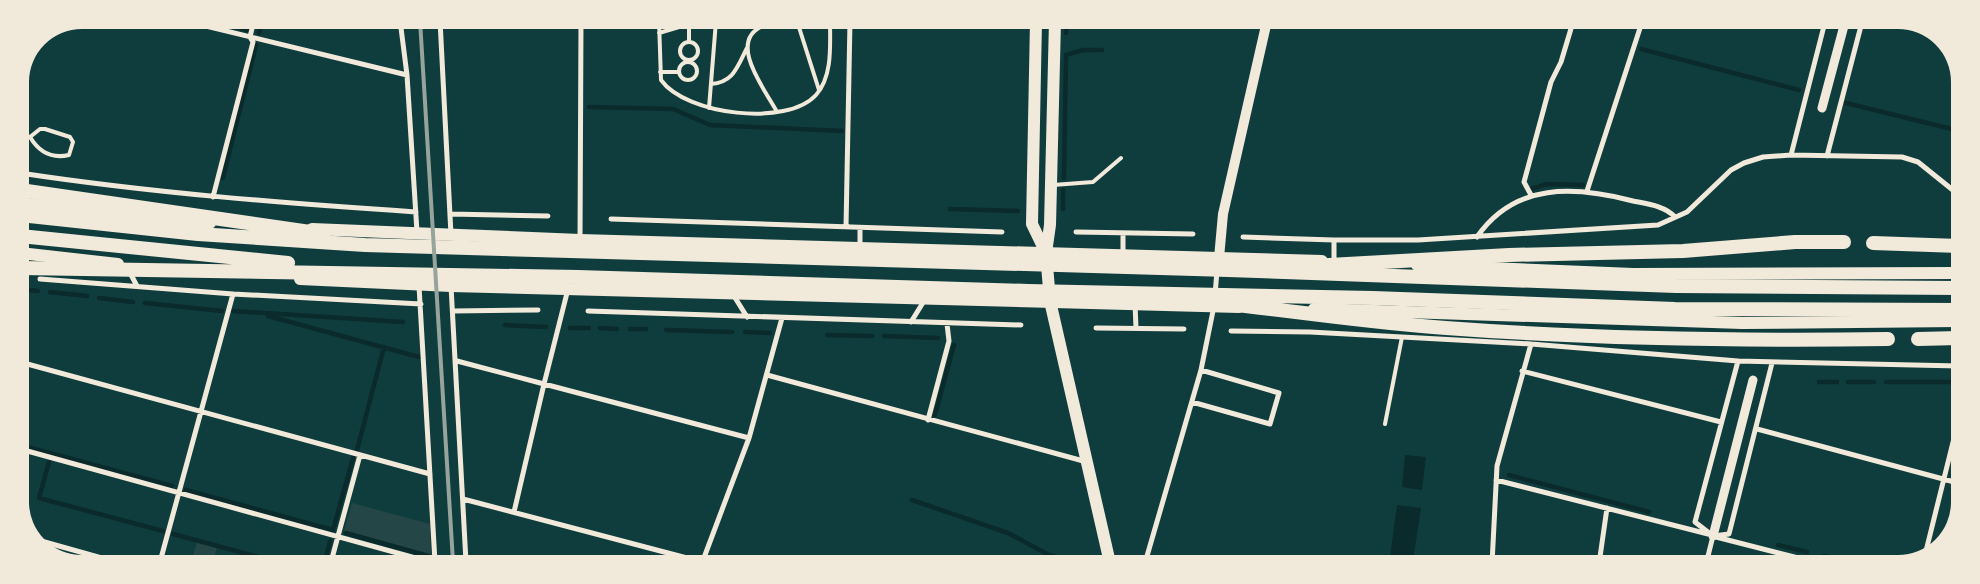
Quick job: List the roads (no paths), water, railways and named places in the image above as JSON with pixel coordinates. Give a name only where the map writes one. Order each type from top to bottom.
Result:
[{"type":"highway","points":[[29,187],[90,200]]},
{"type":"highway","points":[[29,191],[278,229],[449,241],[1676,286],[1951,288]]},
{"type":"highway","points":[[29,215],[94,224],[365,245],[449,241]]},
{"type":"highway","points":[[29,237],[448,280]]},
{"type":"highway","points":[[1228,270],[1509,255],[1650,253],[1788,242],[1844,242]]},
{"type":"highway","points":[[1874,243],[1951,246]]},
{"type":"highway","points":[[29,268],[448,280],[1373,298],[1674,309],[1951,310]]},
{"type":"highway","points":[[1028,291],[1206,301],[1444,328],[1554,334],[1714,339],[1888,339]]},
{"type":"highway","points":[[1918,339],[1951,338]]},
{"type":"main road","points":[[1036,29],[1032,224],[1046,253]]},
{"type":"main road","points":[[1055,29],[1050,225],[1046,253],[1050,302],[1108,555]]},
{"type":"main road","points":[[1219,258],[1223,214],[1265,29]]},
{"type":"main road","points":[[29,204],[185,221],[418,235],[449,241],[580,240],[1123,255],[1633,274],[1951,273]]},
{"type":"main road","points":[[29,254],[219,274],[419,284],[448,280],[568,289],[732,292],[1742,323],[1951,321]]},
{"type":"street","points":[[218,29],[407,75]]},
{"type":"street","points":[[213,197],[253,42],[250,37],[252,29]]},
{"type":"street","points":[[401,29],[407,75],[418,235]]},
{"type":"street","points":[[440,29],[450,214],[449,241]]},
{"type":"street","points":[[580,240],[581,29]]},
{"type":"street","points":[[846,227],[850,29]]},
{"type":"street","points":[[1531,196],[1524,182],[1550,82],[1561,62],[1571,29]]},
{"type":"street","points":[[1587,191],[1640,29]]},
{"type":"street","points":[[1791,156],[1823,29]]},
{"type":"street","points":[[1822,108],[1843,29]]},
{"type":"street","points":[[1827,156],[1860,29]]},
{"type":"street","points":[[1243,237],[1334,240],[1477,236],[1658,225],[1687,212],[1731,170],[1744,163],[1763,158],[1791,156],[1891,156],[1918,162],[1951,189]]},
{"type":"street","points":[[29,174],[104,186],[213,197],[416,212]]},
{"type":"street","points":[[1477,236],[1487,222],[1501,210],[1531,196],[1566,191],[1587,191],[1658,207],[1669,211],[1675,217]]},
{"type":"street","points":[[450,214],[548,216]]},
{"type":"street","points":[[611,219],[1002,232]]},
{"type":"street","points":[[860,228],[860,248]]},
{"type":"street","points":[[1076,232],[1193,234]]},
{"type":"street","points":[[1123,233],[1123,255]]},
{"type":"street","points":[[1334,240],[1334,262]]},
{"type":"street","points":[[1147,555],[1202,370],[1214,306],[1219,258]]},
{"type":"street","points":[[126,265],[137,286]]},
{"type":"street","points":[[40,279],[233,294],[420,304]]},
{"type":"street","points":[[448,280],[453,311],[457,361],[466,555]]},
{"type":"street","points":[[419,284],[435,555]]},
{"type":"street","points":[[514,512],[568,289]]},
{"type":"street","points":[[732,292],[747,316]]},
{"type":"street","points":[[162,555],[233,294]]},
{"type":"street","points":[[911,322],[926,298]]},
{"type":"street","points":[[1135,304],[1136,328]]},
{"type":"street","points":[[453,311],[538,310]]},
{"type":"street","points":[[588,311],[1021,325]]},
{"type":"street","points":[[1372,311],[1372,335]]},
{"type":"street","points":[[706,555],[749,438],[782,318]]},
{"type":"street","points":[[928,420],[949,341],[947,324]]},
{"type":"street","points":[[1096,328],[1184,329]]},
{"type":"street","points":[[1231,331],[1372,335],[1531,344],[1738,362],[1951,366]]},
{"type":"street","points":[[1492,555],[1497,466],[1522,370],[1531,344]]},
{"type":"street","points":[[457,361],[749,438]]},
{"type":"street","points":[[1738,362],[1695,522],[1713,536],[1729,534],[1757,429],[1772,363]]},
{"type":"street","points":[[29,364],[202,410],[430,474]]},
{"type":"street","points":[[1192,402],[1270,424],[1279,393],[1202,370]]},
{"type":"street","points":[[1522,370],[1721,422]]},
{"type":"street","points":[[767,375],[1087,463]]},
{"type":"street","points":[[1708,555],[1753,380]]},
{"type":"street","points":[[1757,429],[1951,481]]},
{"type":"street","points":[[29,452],[180,492],[405,555]]},
{"type":"street","points":[[1927,547],[1951,453]]},
{"type":"street","points":[[333,555],[360,454]]},
{"type":"street","points":[[1496,480],[1783,555]]},
{"type":"street","points":[[463,499],[677,555]]},
{"type":"street","points":[[1600,555],[1607,508]]},
{"type":"street","points":[[48,543],[91,555]]},
{"type":"lane","points":[[659,29],[661,80],[676,95],[709,108],[726,111],[777,112],[796,108],[806,103],[819,91],[828,66],[830,29]]},
{"type":"lane","points":[[659,33],[673,29]]},
{"type":"lane","points":[[689,42],[690,29]]},
{"type":"lane","points":[[709,108],[715,29]]},
{"type":"lane","points":[[711,84],[723,83],[730,78],[747,48],[749,40],[760,29]]},
{"type":"lane","points":[[800,29],[819,91]]},
{"type":"lane","points":[[689,42],[696,45],[698,52],[695,59],[689,61],[682,58],[679,52],[682,45],[689,42]]},
{"type":"lane","points":[[747,48],[748,59],[777,112]]},
{"type":"lane","points":[[688,62],[696,65],[698,72],[694,79],[688,81],[682,78],[679,72],[681,65],[688,62]]},
{"type":"lane","points":[[660,72],[679,72]]},
{"type":"lane","points":[[45,129],[70,137],[73,142],[69,155],[62,157],[51,155],[36,148],[30,137],[45,129]]},
{"type":"lane","points":[[1051,185],[1093,182],[1122,158]]},
{"type":"lane","points":[[1385,424],[1402,337]]},
{"type":"waterway","points":[[244,29],[248,30]]},
{"type":"waterway","points":[[259,33],[260,29]]},
{"type":"waterway","points":[[1066,29],[1066,33]]},
{"type":"waterway","points":[[223,178],[256,45]]},
{"type":"waterway","points":[[1641,49],[1799,90]]},
{"type":"waterway","points":[[1064,178],[1066,55],[1083,50],[1102,50]]},
{"type":"waterway","points":[[1846,103],[1951,129]]},
{"type":"waterway","points":[[589,107],[673,109],[710,125],[842,131]]},
{"type":"waterway","points":[[1528,190],[1547,184],[1583,185]]},
{"type":"waterway","points":[[1063,190],[1063,209]]},
{"type":"waterway","points":[[950,209],[1018,211]]},
{"type":"waterway","points":[[29,290],[38,291]]},
{"type":"waterway","points":[[50,292],[87,296]]},
{"type":"waterway","points":[[99,298],[133,302]]},
{"type":"waterway","points":[[145,303],[222,311]]},
{"type":"waterway","points":[[233,311],[403,322]]},
{"type":"waterway","points":[[268,316],[419,357]]},
{"type":"waterway","points":[[505,325],[546,327]]},
{"type":"waterway","points":[[570,328],[589,328]]},
{"type":"waterway","points":[[600,328],[617,329]]},
{"type":"waterway","points":[[630,329],[646,329]]},
{"type":"waterway","points":[[666,330],[732,332]]},
{"type":"waterway","points":[[745,332],[770,333]]},
{"type":"waterway","points":[[827,335],[872,336]]},
{"type":"waterway","points":[[884,336],[938,338]]},
{"type":"waterway","points":[[935,415],[954,345]]},
{"type":"waterway","points":[[357,450],[384,347]]},
{"type":"waterway","points":[[1819,382],[1837,382]]},
{"type":"waterway","points":[[1848,382],[1874,382]]},
{"type":"waterway","points":[[1886,382],[1951,382]]},
{"type":"waterway","points":[[29,447],[172,486]]},
{"type":"waterway","points":[[186,490],[333,530],[353,458]]},
{"type":"waterway","points":[[49,462],[39,498],[163,531]]},
{"type":"waterway","points":[[1509,475],[1649,512]]},
{"type":"waterway","points":[[912,500],[1008,533],[1049,555]]},
{"type":"waterway","points":[[346,533],[424,555]]},
{"type":"waterway","points":[[173,534],[251,555]]},
{"type":"waterway","points":[[327,555],[330,541]]},
{"type":"waterway","points":[[1778,545],[1807,552]]},
{"type":"railway","points":[[421,29],[453,555]]}]
